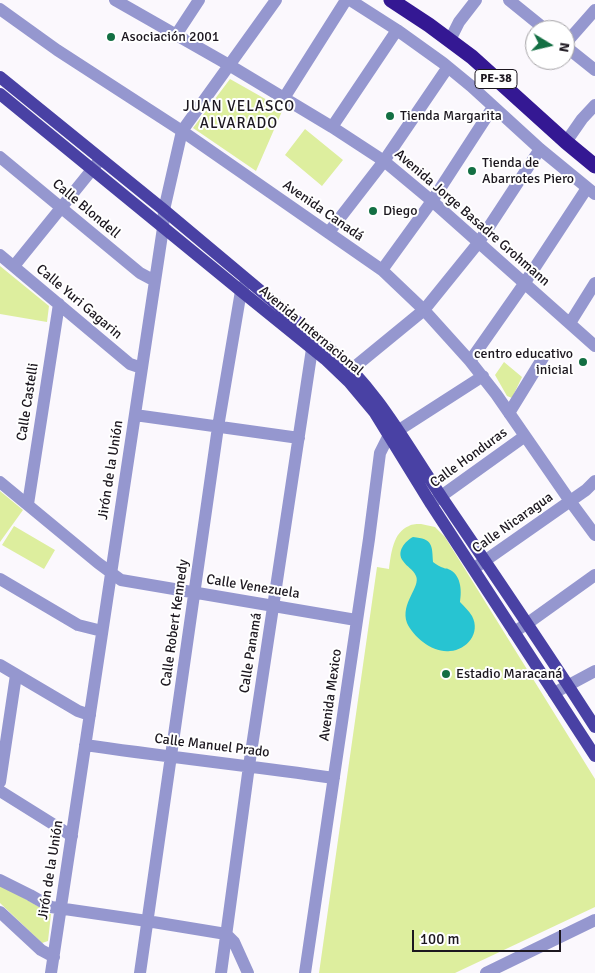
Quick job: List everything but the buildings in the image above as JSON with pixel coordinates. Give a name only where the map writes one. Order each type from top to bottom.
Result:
[{"type":"highway","name":"PE-38","points":[[391,0],[450,40],[488,71],[595,166]]},
{"type":"main road","name":"Avenida Internacional","points":[[0,77],[247,280],[315,343],[331,364],[350,382],[394,432],[441,496],[528,623],[595,727]]},
{"type":"main road","name":"Avenida Internacional","points":[[0,94],[241,291],[315,343],[341,358],[352,368],[373,393],[430,504],[595,756]]},
{"type":"street","points":[[0,8],[5,0]]},
{"type":"street","name":"Avenida Jorge Basadre Grohmann","points":[[115,0],[229,65],[332,127],[384,161],[479,242],[595,346]]},
{"type":"street","points":[[176,35],[200,0]]},
{"type":"street","name":"Jirón de la Unión","points":[[51,973],[163,228],[164,210],[182,131],[276,0]]},
{"type":"street","points":[[284,98],[346,0]]},
{"type":"street","points":[[350,0],[397,30],[448,67],[540,149],[591,191],[470,361]]},
{"type":"street","points":[[450,40],[459,22],[476,0]]},
{"type":"street","points":[[509,0],[524,5],[537,20]]},
{"type":"street","name":"Avenida Canadá","points":[[0,8],[57,50],[182,131],[382,270],[424,310],[483,376],[595,535]]},
{"type":"street","points":[[575,33],[595,10]]},
{"type":"street","points":[[332,127],[397,30]]},
{"type":"street","points":[[575,53],[595,70]]},
{"type":"street","points":[[329,232],[384,161],[448,67]]},
{"type":"street","points":[[566,142],[582,119],[595,105]]},
{"type":"street","points":[[382,270],[432,201],[493,107]]},
{"type":"street","points":[[350,382],[352,368],[424,310],[479,242],[540,149]]},
{"type":"street","name":"Calle Blondell","points":[[0,157],[140,273],[155,281]]},
{"type":"street","points":[[14,266],[101,159]]},
{"type":"street","name":"Calle Yuri Gagarin","points":[[0,255],[130,364],[142,368]]},
{"type":"street","name":"Calle Robert Kennedy","points":[[140,973],[218,427],[241,291],[247,280]]},
{"type":"street","points":[[570,323],[595,283]]},
{"type":"street","name":"Calle Castelli","points":[[28,504],[59,304]]},
{"type":"street","name":"Calle Panamá","points":[[220,973],[249,766],[315,343]]},
{"type":"street","points":[[509,413],[544,356]]},
{"type":"street","points":[[394,432],[483,376]]},
{"type":"street","points":[[135,415],[299,438]]},
{"type":"street","name":"Avenida Mexico","points":[[305,973],[380,453],[394,432]]},
{"type":"street","name":"Calle Honduras","points":[[430,504],[525,436]]},
{"type":"street","name":"Calle Venezuela","points":[[0,482],[121,580],[356,620]]},
{"type":"street","name":"Calle Nicaragua","points":[[473,569],[594,485]]},
{"type":"street","points":[[514,632],[595,575]]},
{"type":"street","points":[[0,579],[75,624],[102,631]]},
{"type":"street","points":[[0,665],[78,711],[90,715]]},
{"type":"street","points":[[554,693],[595,671]]},
{"type":"street","points":[[0,782],[6,708],[16,675]]},
{"type":"street","name":"Calle Manuel Prado","points":[[85,745],[334,778]]},
{"type":"street","points":[[0,791],[72,836]]},
{"type":"street","points":[[0,880],[30,894],[51,907],[147,920],[226,934],[234,942],[248,973]]},
{"type":"street","points":[[0,912],[41,950],[54,957]]},
{"type":"street","points":[[486,973],[508,968],[595,920]]},
{"type":"green space","points":[[230,79],[283,109],[256,171],[193,128]]},
{"type":"green space","points":[[305,129],[343,160],[322,186],[285,155]]},
{"type":"green space","points":[[0,266],[49,306],[47,322],[0,314]]},
{"type":"green space","points":[[504,362],[522,377],[512,398],[507,396],[495,375]]},
{"type":"green space","points":[[0,491],[23,510],[0,542]]},
{"type":"green space","name":"Estadio Maracaná","points":[[421,524],[435,527],[445,537],[595,779],[595,907],[455,973],[319,973],[377,567],[389,569],[394,544],[399,533],[410,525]]},
{"type":"green space","points":[[14,526],[55,550],[44,569],[2,545]]},
{"type":"green space","points":[[0,884],[51,914],[48,941],[42,943],[0,903]]},
{"type":"water","points":[[413,537],[428,541],[432,547],[433,562],[452,571],[458,578],[461,588],[460,602],[472,616],[475,628],[471,640],[462,648],[450,651],[437,650],[419,639],[407,623],[406,609],[417,580],[415,574],[403,561],[400,554],[404,544]]},
{"type":"place","name":"Asociación 2001","points":[[111,37]]},
{"type":"place","name":"Tienda Margarita","points":[[390,116]]},
{"type":"place","name":"Tienda de Abarrotes Piero","points":[[472,171]]},
{"type":"place","name":"Diego","points":[[373,211]]},
{"type":"place","name":"centro educativo inicial","points":[[583,362]]},
{"type":"place","name":"Estadio Maracaná","points":[[446,674]]},
{"type":"district","name":"JUAN VELASCO ALVARADO","points":[[239,116]]}]
